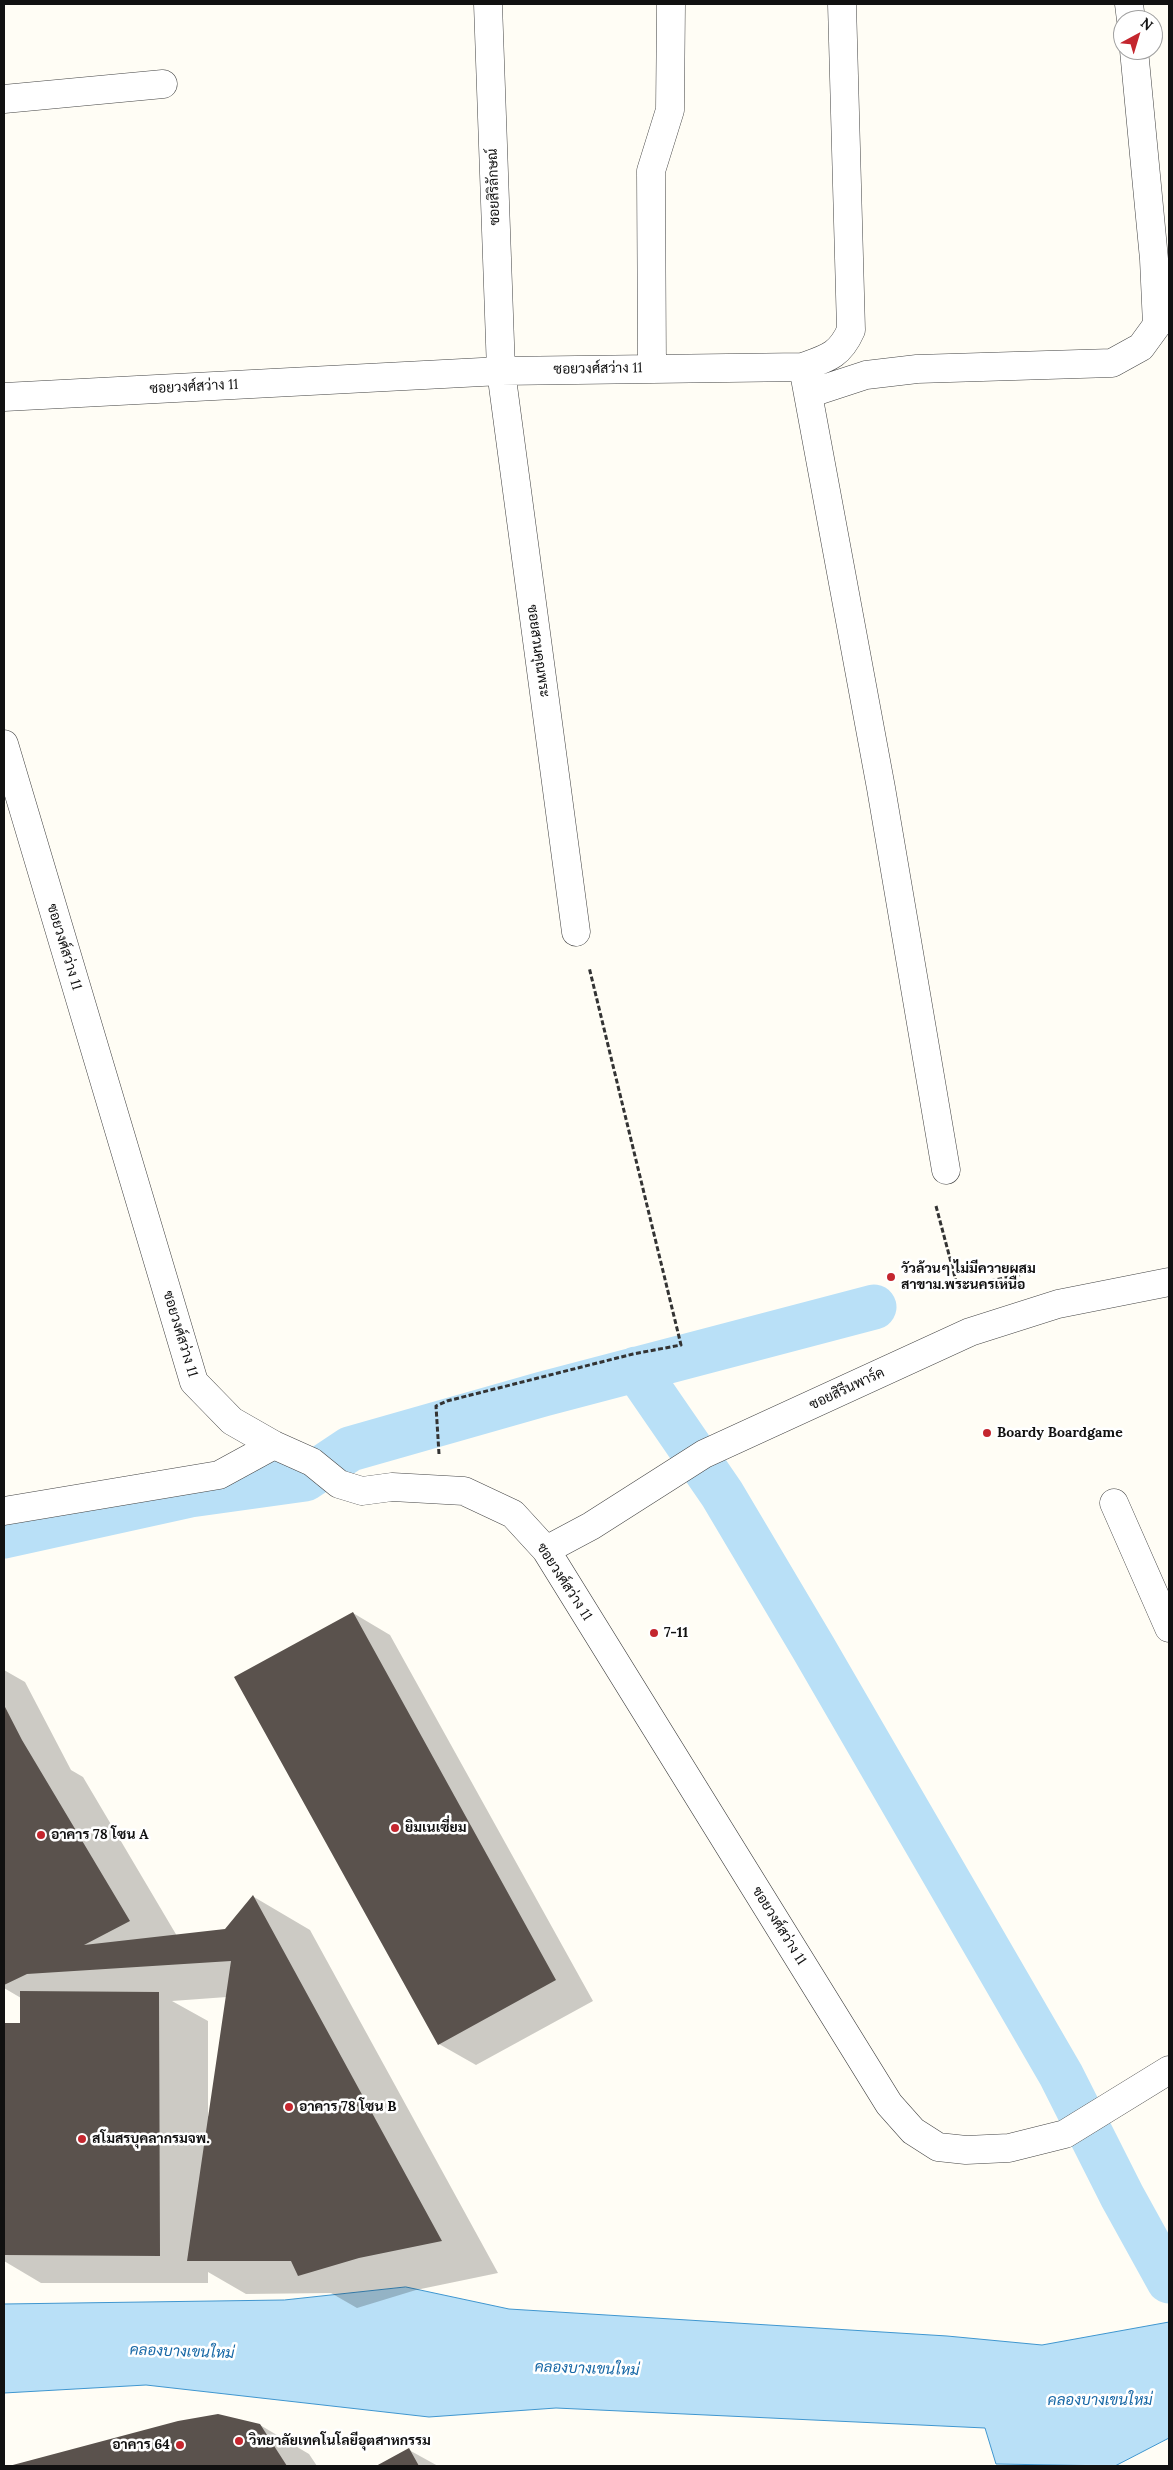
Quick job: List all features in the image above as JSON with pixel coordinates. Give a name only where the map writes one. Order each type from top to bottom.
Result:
[{"type":"street","name":"ซอยสิริลักษณ์","points":[[488,4],[501,371]]},
{"type":"street","points":[[652,368],[651,171],[670,110],[671,4]]},
{"type":"street","name":"ซอยวงศ์สว่าง 11","points":[[4,397],[501,371],[803,367],[831,357],[845,343],[851,330],[842,4]]},
{"type":"street","points":[[808,394],[866,375],[918,369],[1112,363],[1141,347],[1157,325],[1154,259],[1135,60]]},
{"type":"street","points":[[4,99],[163,84]]},
{"type":"street","points":[[803,367],[881,788],[946,1170]]},
{"type":"street","name":"ซอยสวนคุณพระ","points":[[501,371],[576,932]]},
{"type":"street","name":"ซอยวงศ์สว่าง 11","points":[[4,744],[194,1382],[232,1421],[274,1445],[312,1462],[339,1484],[362,1491],[392,1487],[464,1491],[513,1514],[546,1550],[890,2104],[913,2131],[938,2147],[966,2150],[1009,2148],[1065,2134],[1102,2113],[1169,2070]]},
{"type":"street","name":"ซอยสิรีนพาร์ค","points":[[546,1550],[591,1526],[704,1454],[970,1332],[1058,1304],[1169,1282]]},
{"type":"street","points":[[4,1511],[219,1475],[274,1445]]},
{"type":"street","points":[[1114,1503],[1169,1628]]},
{"type":"path","points":[[439,1446],[436,1406],[447,1401],[681,1345],[589,967]]},
{"type":"path","points":[[935,1204],[956,1281],[969,1285],[1026,1273]]},
{"type":"water","points":[[1105,2145],[1169,2250],[1169,2302],[1085,2152]]},
{"type":"water","name":"คลองบางเขนใหม่","points":[[406,2287],[509,2309],[947,2336],[1042,2345],[1169,2322],[1169,2438],[1115,2466],[996,2464],[985,2428],[556,2408],[429,2417],[146,2385],[4,2393],[4,2304],[284,2300]]},
{"type":"building","name":"ยิมเนเซี่ยม","points":[[353,1612],[556,1980],[438,2045],[234,1677]]},
{"type":"building","name":"อาคาร 78 โซน B","points":[[4,1705],[22,1740],[130,1921],[84,1945],[225,1929],[253,1895],[442,2241],[359,2258],[298,2276],[291,2261],[187,2261],[231,1961],[27,1974],[4,1985]]},
{"type":"building","name":"สโมสรบุคลากรมจพ.","points":[[20,1991],[159,1992],[160,2256],[4,2255],[4,2023],[20,2023]]},
{"type":"building","name":"อาคาร 64","points":[[218,2414],[260,2424],[287,2466],[9,2466],[178,2421]]},
{"type":"building","points":[[409,2448],[419,2466],[376,2466]]},
{"type":"waterway","points":[[4,1536],[190,1495],[305,1479],[350,1449],[543,1394],[874,1307]]},
{"type":"waterway","points":[[636,1369],[722,1494],[814,1649],[1061,2075],[1122,2196],[1169,2281]]},
{"type":"place","name":"วัวล้วนๆ ไม่มีควายผสม สาขาม.พระนครเหนือ","points":[[891,1277]]},
{"type":"place","name":"Boardy Boardgame","points":[[987,1433]]},
{"type":"place","name":"7-11","points":[[654,1633]]},
{"type":"place","name":"ยิมเนเซี่ยม","points":[[395,1828]]},
{"type":"place","name":"อาคาร 78 โซน A","points":[[41,1835]]},
{"type":"place","name":"อาคาร 78 โซน B","points":[[289,2107]]},
{"type":"place","name":"สโมสรบุคลากรมจพ.","points":[[82,2139]]},
{"type":"place","name":"วิทยาลัยเทคโนโลยีอุตสาหกรรม","points":[[239,2441]]},
{"type":"place","name":"อาคาร 64","points":[[180,2445]]}]
